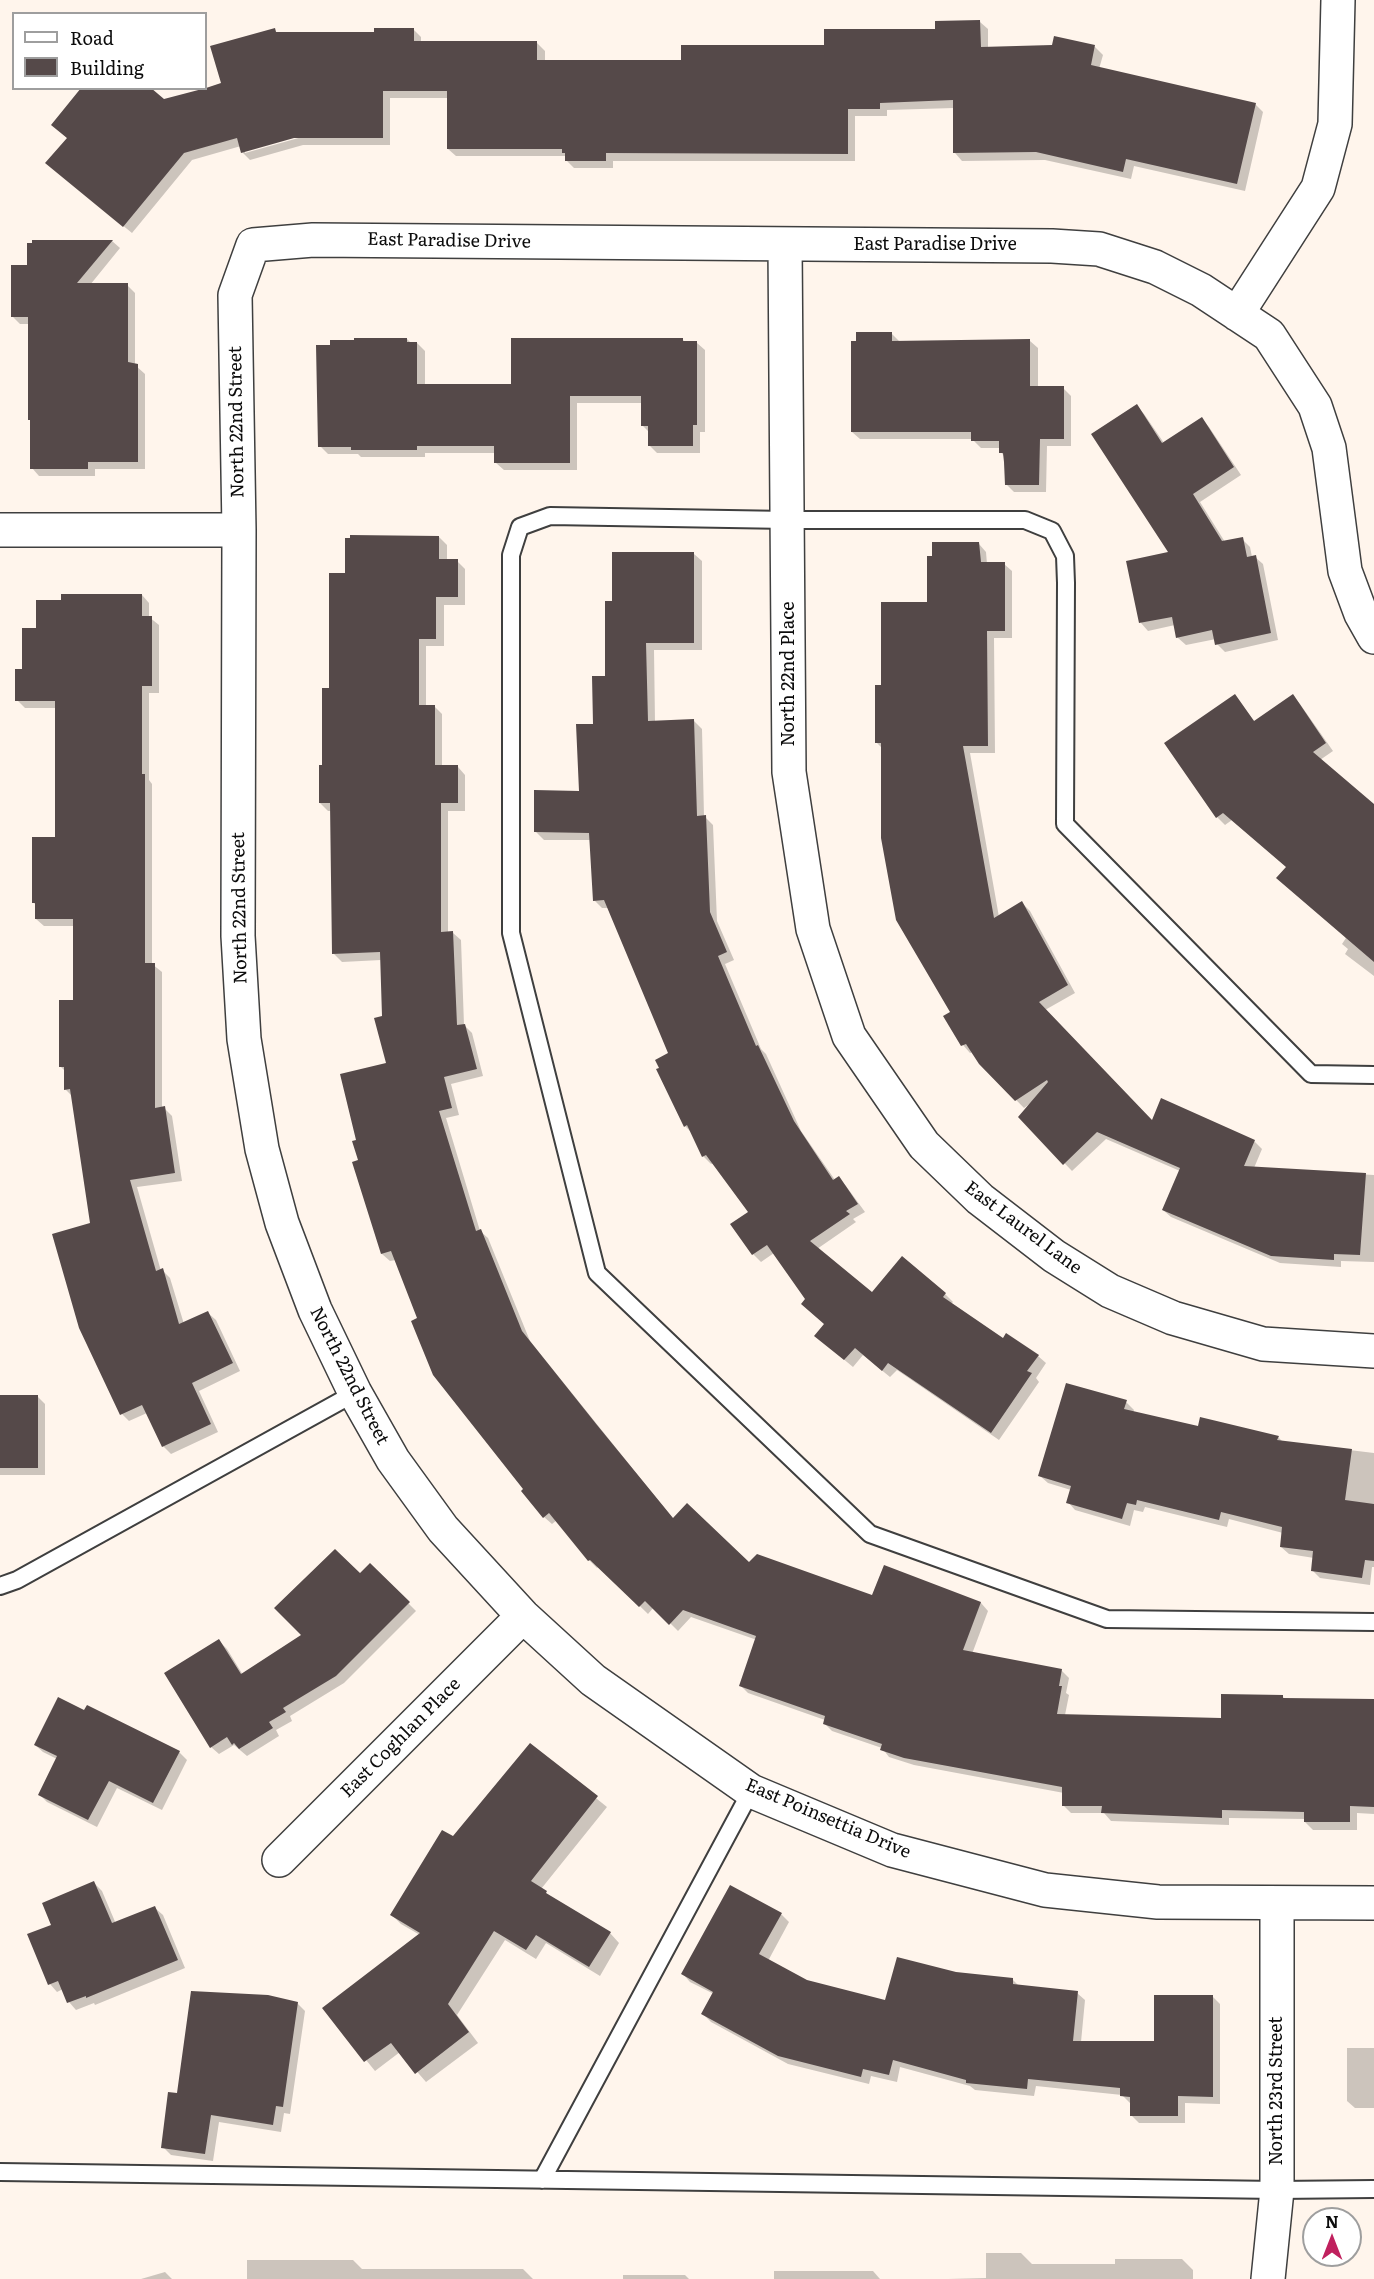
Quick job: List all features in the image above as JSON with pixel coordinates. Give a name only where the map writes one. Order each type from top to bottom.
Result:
[{"type":"street","points":[[1237,314],[1318,188],[1335,124],[1338,0]]},
{"type":"street","name":"East Paradise Drive","points":[[253,245],[313,240],[1052,246],[1099,249],[1155,267],[1201,290],[1269,335],[1315,406],[1329,448],[1345,570],[1361,614],[1374,637]]},
{"type":"street","name":"North 22nd Place","points":[[785,244],[789,772],[813,929],[849,1036],[883,1086]]},
{"type":"street","name":"North 22nd Street","points":[[253,245],[235,295],[238,530],[238,936],[244,1039],[262,1149],[282,1223],[315,1310],[356,1393],[393,1460],[443,1529]]},
{"type":"street","points":[[0,530],[238,530]]},
{"type":"street","name":"East Laurel Lane","points":[[883,1086],[924,1145],[980,1199],[1054,1256],[1110,1291],[1173,1318],[1263,1344],[1374,1351]]},
{"type":"street","name":"East Poinsettia Drive","points":[[443,1529],[523,1616],[593,1680],[751,1791],[892,1850],[1045,1890],[1158,1902],[1374,1903]]},
{"type":"street","name":"East Coghlan Place","points":[[279,1860],[523,1616]]},
{"type":"street","name":"North 23rd Street","points":[[1268,2279],[1277,2190],[1277,1903]]},
{"type":"lane","points":[[1374,1075],[1311,1074],[1065,824],[1066,574],[1065,556],[1052,531],[1025,520],[788,520],[550,516],[520,527],[511,555],[511,933],[597,1273],[870,1534],[1107,1619],[1374,1622]]},
{"type":"lane","points":[[0,1586],[17,1580],[356,1393]]},
{"type":"lane","points":[[542,2180],[751,1791]]},
{"type":"lane","points":[[0,2172],[1277,2190],[1374,2189]]},
{"type":"building","points":[[980,20],[981,47],[1052,45],[1054,36],[1095,45],[1091,65],[1256,103],[1237,184],[1126,159],[1123,172],[1036,152],[953,153],[953,100],[880,103],[880,109],[848,109],[848,154],[606,153],[606,161],[565,161],[565,153],[562,153],[562,149],[447,149],[447,91],[383,91],[383,138],[294,138],[241,153],[237,138],[184,153],[123,227],[45,163],[67,138],[51,125],[79,90],[153,90],[164,99],[207,90],[207,88],[221,83],[210,46],[275,28],[276,32],[374,32],[374,28],[414,28],[414,41],[537,41],[537,60],[681,60],[681,45],[824,45],[824,29],[935,29],[935,21]]},
{"type":"building","points":[[32,240],[113,240],[77,283],[128,283],[128,362],[138,364],[138,462],[88,462],[88,469],[30,469],[28,317],[11,317],[11,265],[27,265],[27,243],[32,243]]},
{"type":"building","points":[[856,332],[892,332],[892,341],[1030,339],[1030,386],[1064,386],[1064,439],[1040,439],[1039,485],[1005,485],[1003,453],[999,453],[999,441],[971,441],[971,432],[851,432],[851,341],[856,341]]},
{"type":"building","points":[[354,338],[407,338],[407,342],[417,342],[417,384],[511,384],[511,338],[683,338],[683,341],[697,341],[697,425],[693,425],[693,446],[648,446],[648,426],[641,426],[641,396],[570,396],[570,463],[494,463],[494,446],[417,446],[417,450],[351,450],[351,447],[318,447],[316,345],[330,345],[330,340],[354,340]]},
{"type":"building","points":[[1137,404],[1162,443],[1202,417],[1234,467],[1193,494],[1222,541],[1243,537],[1247,557],[1256,555],[1271,633],[1215,645],[1212,630],[1176,638],[1172,617],[1139,623],[1126,561],[1168,552],[1091,434]]},
{"type":"building","points":[[350,535],[439,536],[439,559],[458,559],[458,597],[436,597],[436,639],[419,639],[419,705],[435,705],[435,765],[458,765],[458,803],[441,803],[441,932],[453,931],[457,1025],[465,1024],[477,1069],[444,1077],[452,1108],[439,1111],[476,1231],[481,1229],[522,1331],[597,1425],[673,1518],[687,1503],[749,1562],[757,1554],[872,1595],[884,1565],[981,1602],[963,1650],[1062,1669],[1059,1686],[1062,1686],[1057,1714],[1221,1718],[1221,1694],[1283,1695],[1283,1698],[1374,1699],[1374,1807],[1350,1806],[1350,1822],[1304,1822],[1304,1812],[1222,1810],[1222,1818],[1101,1813],[1102,1806],[1062,1806],[1062,1787],[904,1758],[880,1750],[882,1744],[823,1724],[825,1716],[739,1686],[756,1636],[683,1610],[669,1625],[645,1601],[639,1607],[590,1560],[588,1561],[549,1513],[543,1518],[521,1491],[523,1489],[433,1375],[411,1321],[417,1318],[391,1251],[381,1254],[352,1162],[358,1160],[352,1141],[356,1140],[340,1074],[386,1063],[374,1018],[382,1016],[380,952],[332,954],[330,803],[319,803],[319,765],[322,765],[322,688],[329,688],[329,573],[345,573],[345,538],[350,538]]},
{"type":"building","points":[[932,542],[979,542],[981,562],[1005,562],[1005,631],[987,631],[988,746],[963,746],[994,918],[1022,901],[1068,985],[1039,1002],[1152,1120],[1161,1098],[1255,1140],[1244,1166],[1366,1173],[1360,1255],[1334,1254],[1334,1260],[1271,1256],[1162,1210],[1180,1168],[1097,1132],[1063,1165],[1018,1117],[1048,1082],[1047,1080],[1015,1101],[979,1064],[966,1044],[961,1046],[943,1016],[950,1012],[896,920],[881,838],[881,743],[875,743],[875,685],[881,685],[881,602],[927,602],[927,556],[932,556]]},
{"type":"building","points":[[612,552],[694,552],[694,643],[646,643],[648,721],[694,719],[697,816],[706,815],[710,912],[727,952],[718,956],[756,1046],[758,1045],[794,1121],[833,1180],[839,1176],[858,1204],[846,1211],[850,1214],[810,1241],[872,1292],[902,1256],[946,1293],[943,1297],[1003,1338],[1006,1333],[1039,1355],[1027,1371],[1032,1373],[991,1433],[888,1363],[882,1371],[855,1348],[844,1360],[814,1336],[824,1324],[801,1304],[805,1299],[767,1245],[752,1255],[730,1224],[748,1212],[706,1155],[702,1157],[687,1125],[684,1127],[656,1069],[659,1068],[655,1060],[668,1053],[604,900],[593,901],[589,833],[534,832],[534,790],[579,791],[576,724],[593,724],[592,676],[605,676],[605,601],[612,601]]},
{"type":"building","points":[[61,594],[142,594],[142,616],[152,616],[152,686],[142,686],[142,774],[145,774],[145,963],[155,963],[155,1108],[165,1106],[175,1173],[130,1180],[156,1271],[163,1268],[179,1324],[208,1311],[233,1363],[192,1383],[211,1424],[162,1447],[142,1405],[120,1415],[79,1328],[52,1234],[90,1223],[70,1089],[64,1090],[64,1067],[59,1067],[59,1000],[73,1000],[73,919],[35,919],[35,903],[32,903],[32,837],[55,837],[55,701],[15,701],[15,669],[22,669],[22,628],[36,628],[36,600],[61,600]]},
{"type":"building","points":[[1235,694],[1254,721],[1293,694],[1326,743],[1313,752],[1374,804],[1374,962],[1276,878],[1286,867],[1223,813],[1216,818],[1164,743]]},
{"type":"building","points":[[1066,1383],[1127,1400],[1124,1409],[1198,1426],[1200,1417],[1279,1436],[1277,1440],[1352,1449],[1345,1500],[1374,1504],[1374,1561],[1365,1560],[1362,1578],[1311,1571],[1313,1551],[1280,1547],[1282,1527],[1221,1512],[1219,1520],[1137,1500],[1136,1505],[1127,1503],[1122,1519],[1066,1503],[1071,1486],[1038,1476]]},
{"type":"building","points":[[0,1395],[38,1395],[38,1468],[0,1468]]},
{"type":"building","points":[[335,1549],[360,1573],[370,1563],[410,1602],[336,1676],[283,1708],[286,1712],[269,1722],[273,1728],[239,1749],[234,1743],[232,1745],[227,1737],[210,1748],[164,1673],[219,1639],[241,1674],[301,1635],[274,1608]]},
{"type":"building","points":[[58,1697],[84,1710],[87,1705],[180,1751],[153,1803],[109,1781],[88,1820],[38,1795],[57,1756],[34,1745]]},
{"type":"building","points":[[530,1743],[598,1796],[531,1881],[547,1891],[546,1893],[611,1932],[589,1967],[536,1935],[526,1950],[494,1931],[448,2004],[469,2032],[415,2074],[391,2043],[364,2062],[322,2008],[420,1933],[390,1915],[442,1830],[453,1836]]},
{"type":"building","points":[[94,1881],[112,1923],[155,1906],[178,1960],[86,1998],[86,1996],[67,2003],[58,1981],[48,1985],[27,1934],[51,1925],[42,1903]]},
{"type":"building","points":[[730,1885],[782,1913],[759,1954],[807,1980],[885,2000],[897,1957],[956,1972],[1013,1978],[1013,1984],[1078,1991],[1073,2041],[1154,2041],[1154,1995],[1213,1995],[1213,2097],[1178,2096],[1178,2116],[1130,2116],[1130,2097],[1120,2096],[1120,2088],[1028,2079],[1027,2089],[966,2083],[966,2080],[893,2060],[889,2075],[863,2069],[861,2077],[778,2056],[701,2014],[713,1992],[681,1974]]},
{"type":"building","points":[[191,1991],[268,1995],[298,2002],[283,2107],[276,2106],[273,2125],[211,2115],[205,2154],[161,2148],[168,2092],[177,2093]]}]
